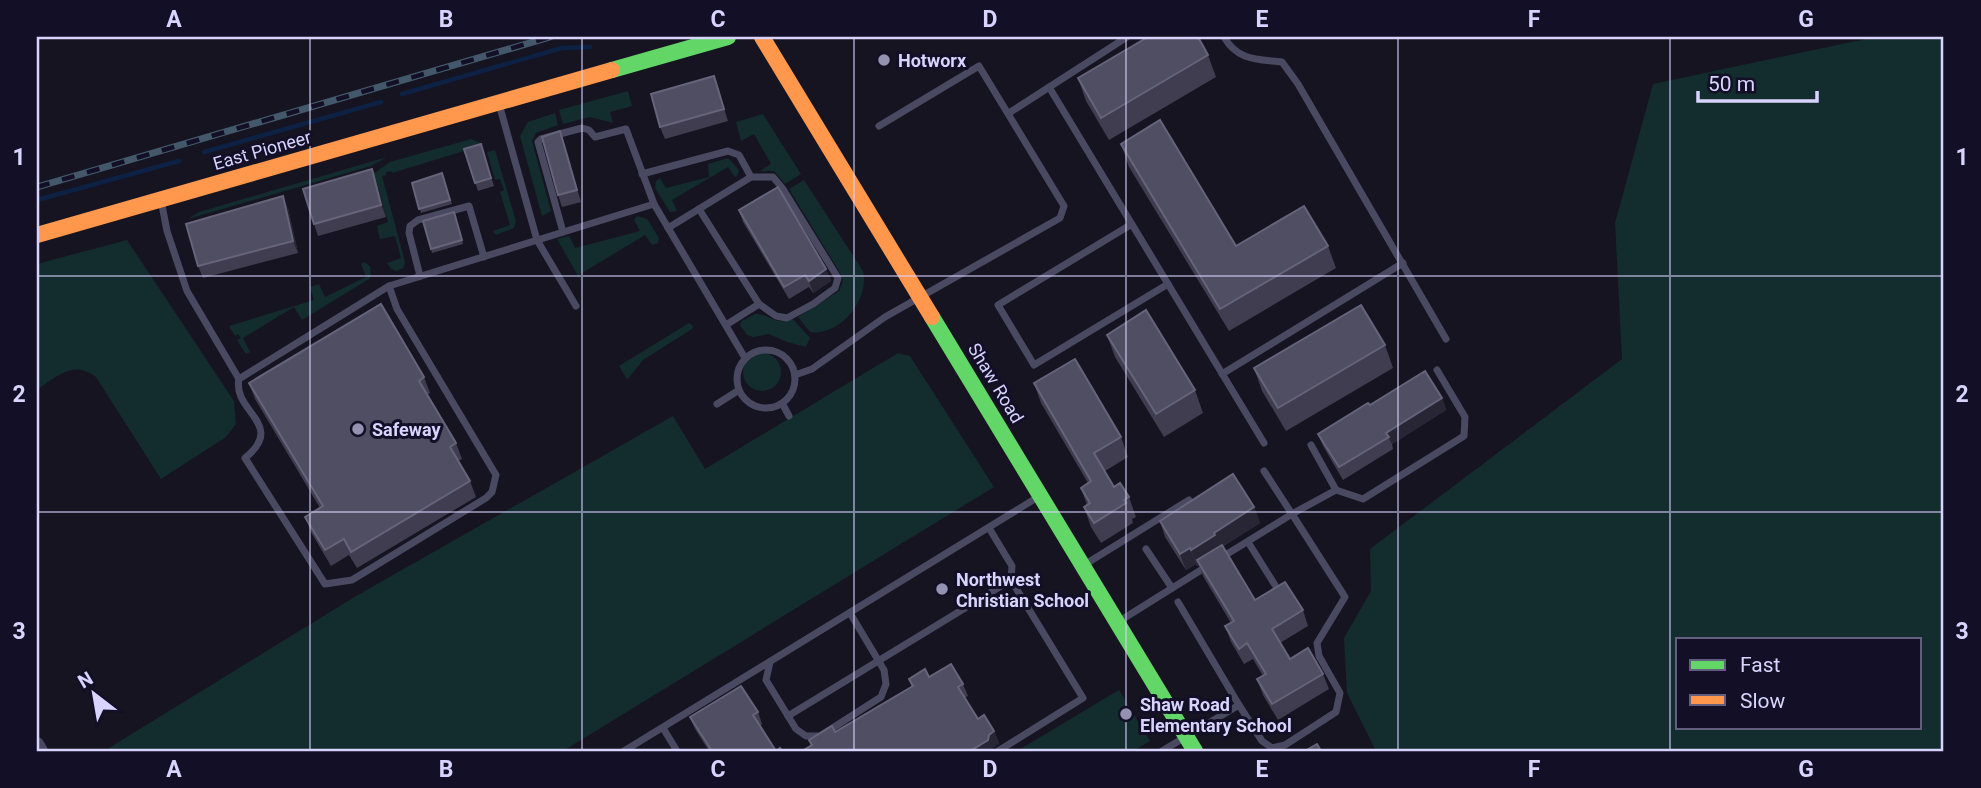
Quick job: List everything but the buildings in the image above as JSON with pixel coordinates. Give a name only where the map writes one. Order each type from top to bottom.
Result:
[{"type":"main road","name":"East Pioneer","points":[[37,235],[728,37]]},
{"type":"main road","name":"Shaw Road","points":[[762,37],[1195,751]]},
{"type":"street","points":[[37,744],[41,751]]},
{"type":"lane","points":[[1009,113],[1127,37]]},
{"type":"lane","points":[[1224,37],[1231,48],[1243,57],[1282,62],[1298,84],[1447,339]]},
{"type":"lane","points":[[795,375],[812,369],[885,317],[920,296],[1060,218],[1064,206],[979,66],[879,126]]},
{"type":"lane","points":[[1049,87],[1264,443]]},
{"type":"lane","points":[[499,103],[537,240],[576,306]]},
{"type":"lane","points":[[563,232],[538,146],[541,139],[582,128],[589,130],[595,137],[626,129],[654,204],[745,358]]},
{"type":"lane","points":[[642,174],[728,151],[739,155],[751,177]]},
{"type":"lane","points":[[668,228],[751,177],[773,177],[786,193],[838,278],[835,288],[787,318],[776,316],[759,304],[699,209]]},
{"type":"lane","points":[[161,199],[167,231],[187,291],[239,379],[239,390],[261,429],[258,447],[245,458],[325,584],[352,580],[486,498],[492,492],[496,475],[397,309],[389,286]]},
{"type":"lane","points":[[239,379],[389,286],[654,204]]},
{"type":"lane","points":[[420,276],[409,233],[410,226],[418,220],[469,206],[484,257]]},
{"type":"lane","points":[[1132,225],[998,305],[1034,365],[1168,284]]},
{"type":"lane","points":[[1222,374],[1403,263]]},
{"type":"lane","points":[[726,325],[759,304]]},
{"type":"lane","points":[[762,350],[780,353],[793,367],[795,375],[792,393],[782,403],[767,408],[748,402],[739,390],[737,376],[745,358],[762,350]]},
{"type":"lane","points":[[1311,445],[1336,490],[1363,499],[1464,436],[1465,417],[1437,370]]},
{"type":"lane","points":[[717,404],[739,390]]},
{"type":"lane","points":[[782,403],[789,416]]},
{"type":"lane","points":[[1178,602],[1262,741],[1272,748],[1285,745],[1335,712],[1340,694],[1319,656],[1317,643],[1345,597],[1264,471]]},
{"type":"lane","points":[[1117,622],[1292,514],[1336,490]]},
{"type":"lane","points":[[624,751],[1041,495]]},
{"type":"lane","points":[[1083,565],[1189,499]]},
{"type":"lane","points":[[989,528],[1012,566],[1011,580],[1083,698],[998,751]]},
{"type":"lane","points":[[1248,542],[1275,585]]},
{"type":"lane","points":[[1146,549],[1172,589]]},
{"type":"lane","points":[[788,716],[1011,580]]},
{"type":"lane","points":[[770,662],[766,680],[796,729],[806,736],[820,736],[881,697],[886,684],[884,670],[849,613]]},
{"type":"lane","points":[[1162,751],[1239,705]]},
{"type":"lane","points":[[663,728],[677,751]]},
{"type":"lane","points":[[1261,751],[1262,741]]},
{"type":"green space","points":[[1875,37],[1944,37],[1944,751],[1376,751],[1347,693],[1344,638],[1371,591],[1370,549],[1622,359],[1615,223],[1653,84]]},
{"type":"green space","points":[[628,91],[632,106],[610,112],[613,123],[590,117],[563,124],[559,110]]},
{"type":"green space","points":[[555,113],[558,125],[536,133],[532,141],[551,211],[542,216],[520,136],[528,122]]},
{"type":"green space","points":[[763,114],[801,174],[785,184],[774,171],[760,171],[771,164],[754,134],[741,141],[736,122]]},
{"type":"green space","points":[[471,139],[483,144],[479,149],[392,173],[386,172],[386,175],[382,176],[405,262],[403,268],[397,271],[391,269],[387,263],[401,258],[395,236],[380,239],[377,226],[388,222],[376,181],[304,192],[376,172],[390,162]]},
{"type":"green space","points":[[495,150],[516,221],[514,228],[496,235],[493,231],[510,225],[500,192],[504,190],[500,179],[495,180],[487,152]]},
{"type":"green space","points":[[387,157],[371,166],[188,219],[199,212]]},
{"type":"green space","points":[[728,158],[739,170],[737,176],[735,177],[728,167],[672,200],[677,211],[670,212],[655,188],[656,181],[660,178],[666,188],[709,177],[708,164]]},
{"type":"green space","points":[[804,180],[863,271],[862,293],[857,304],[842,322],[821,332],[810,332],[798,317],[839,291],[843,281],[789,189]]},
{"type":"green space","points":[[637,216],[647,219],[659,238],[658,243],[652,245],[645,235],[579,275],[585,288],[557,239],[569,236],[575,248],[640,231],[634,220]]},
{"type":"green space","points":[[127,240],[234,401],[236,424],[226,437],[161,479],[96,377],[87,372],[72,370],[37,389],[37,264]]},
{"type":"green space","points":[[364,262],[370,266],[369,279],[302,320],[294,307],[243,338],[250,352],[246,354],[237,340],[241,338],[238,334],[235,336],[229,326],[314,300],[310,287],[319,284],[325,297],[366,277],[361,264]]},
{"type":"green space","points":[[755,314],[781,321],[793,319],[810,338],[806,347],[769,334],[753,337],[747,335],[740,325]]},
{"type":"green space","points":[[689,323],[693,326],[692,329],[643,360],[628,379],[626,378],[619,366]]},
{"type":"green space","points":[[762,353],[775,359],[781,372],[775,385],[762,391],[749,385],[743,372],[749,359]]},
{"type":"green space","points":[[898,353],[910,356],[994,487],[563,751],[104,751],[356,596],[673,416],[705,469]]},
{"type":"green space","points":[[1119,690],[1150,741],[1133,751],[1017,751]]},
{"type":"waterway","points":[[402,94],[562,48],[590,47]]},
{"type":"waterway","points":[[204,152],[381,102]]},
{"type":"waterway","points":[[37,200],[179,161]]},
{"type":"railway","points":[[37,187],[550,37]]},
{"type":"traffic: fast","points":[[612,70],[728,37]]},
{"type":"traffic: fast","points":[[932,317],[1195,751]]},
{"type":"traffic: slow","points":[[762,37],[932,317]]},
{"type":"traffic: slow","points":[[37,235],[612,70]]},
{"type":"place","name":"Hotworx","points":[[884,60]]},
{"type":"place","name":"Safeway","points":[[358,429]]},
{"type":"place","name":"Northwest Christian School","points":[[942,589]]},
{"type":"place","name":"Shaw Road Elementary School","points":[[1126,714]]}]
